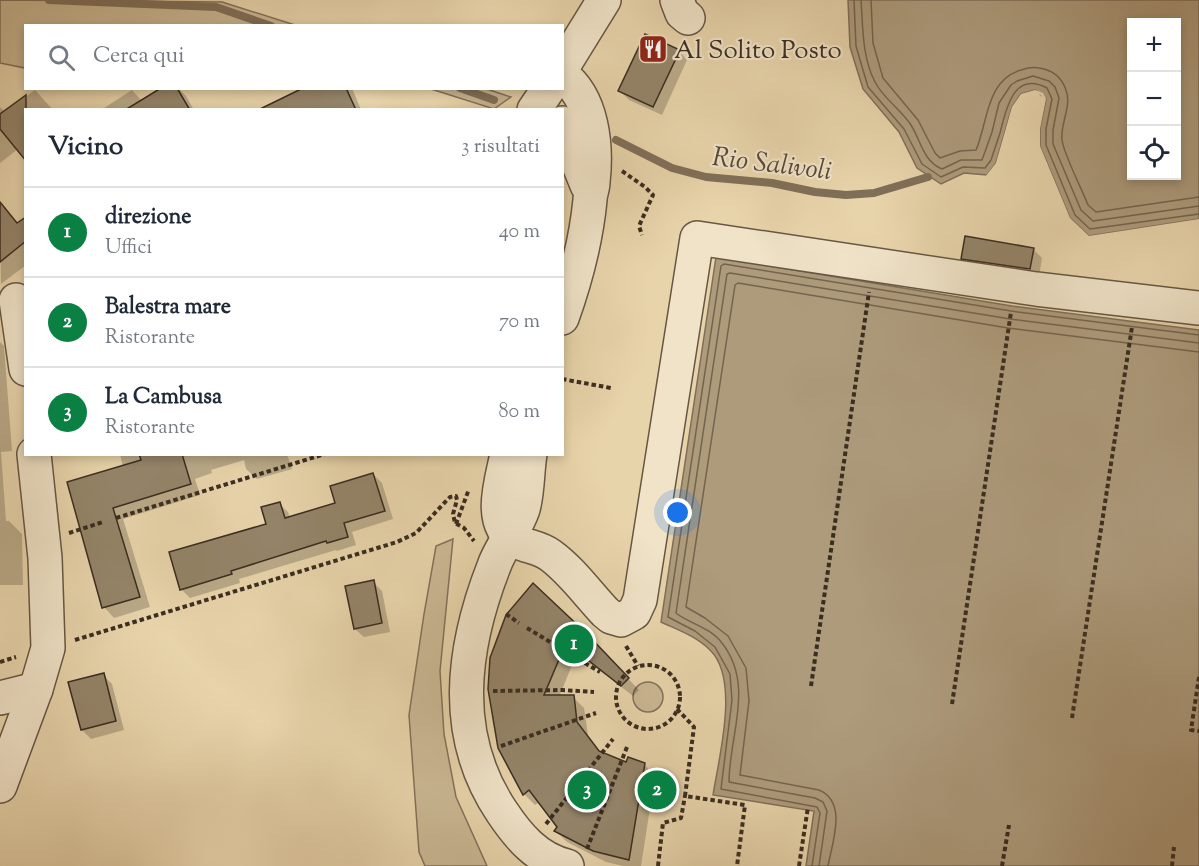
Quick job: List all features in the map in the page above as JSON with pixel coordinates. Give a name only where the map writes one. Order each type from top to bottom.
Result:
[{"type":"street","points":[[564,65],[604,0]]},
{"type":"street","points":[[564,87],[572,82],[583,99],[594,138],[593,184],[584,249],[564,312]]},
{"type":"street","points":[[564,128],[581,168],[590,198]]},
{"type":"street","points":[[507,456],[497,505],[505,530],[525,545],[549,554],[605,612],[616,618],[627,618],[634,613],[640,600],[697,238],[1036,289],[1199,308]]},
{"type":"street","points":[[14,301],[24,358]]},
{"type":"street","points":[[0,786],[36,689],[48,648],[45,558],[34,456]]},
{"type":"street","points":[[531,456],[523,507],[495,563],[480,606],[466,667],[469,734],[479,772],[512,827],[542,856],[575,861]]},
{"type":"street","points":[[0,698],[36,689]]},
{"type":"path","points":[[619,169],[645,187],[652,195],[639,225],[642,235]]},
{"type":"path","points":[[812,686],[870,282]]},
{"type":"path","points":[[951,704],[1012,306]]},
{"type":"path","points":[[1072,718],[1133,320]]},
{"type":"path","points":[[564,380],[612,388]]},
{"type":"path","points":[[117,519],[319,456]]},
{"type":"path","points":[[0,663],[397,542],[416,533],[450,497],[456,496],[457,500],[453,514],[454,523],[464,528]]},
{"type":"path","points":[[527,628],[600,672]]},
{"type":"path","points":[[648,665],[668,671],[678,687],[680,698],[677,709],[671,719],[661,726],[650,729],[638,727],[627,721],[616,701],[621,680],[638,666],[648,665]]},
{"type":"path","points":[[1199,677],[1191,730],[1199,731]]},
{"type":"path","points":[[508,691],[594,692]]},
{"type":"path","points":[[658,866],[663,823],[681,818],[686,796],[694,727],[677,709]]},
{"type":"path","points":[[475,755],[596,713]]},
{"type":"path","points":[[529,845],[613,739]]},
{"type":"path","points":[[575,861],[627,747]]},
{"type":"path","points":[[686,796],[745,805],[737,866]]},
{"type":"path","points":[[799,866],[808,807]]},
{"type":"path","points":[[1002,866],[1009,825]]},
{"type":"path","points":[[1172,866],[1174,847]]},
{"type":"shaded area","points":[[0,0],[222,2],[292,24],[24,24],[24,68],[0,63]]},
{"type":"shaded area","points":[[434,90],[490,90],[511,97],[495,108]]},
{"type":"shaded area","points":[[453,539],[440,671],[444,734],[456,797],[487,866],[425,866],[419,852],[409,715],[436,546]]},
{"type":"shaded area","points":[[648,682],[654,683],[662,691],[662,703],[654,711],[648,712],[642,711],[634,703],[633,697],[634,691],[642,683]]},
{"type":"water","points":[[848,0],[1199,0],[1199,219],[1089,236],[1070,218],[1040,146],[1040,129],[1046,99],[1035,90],[1021,94],[1012,107],[996,163],[987,175],[964,173],[941,184],[917,168],[899,132],[863,89],[850,47]]},
{"type":"water","points":[[716,257],[1012,306],[1199,330],[1199,866],[806,866],[814,811],[713,795],[723,740],[726,699],[719,663],[705,645],[661,622]]},
{"type":"pier","points":[[1035,90],[1043,93],[1046,99],[1040,129],[1040,146],[1070,218],[1089,236],[1199,219],[1199,222],[1087,239],[1067,220],[1037,147],[1037,128],[1043,99],[1041,95],[1035,93],[1023,96],[1015,109],[999,164],[989,177],[985,177],[996,163],[1012,107],[1021,94]]},
{"type":"building","points":[[645,34],[680,50],[653,107],[618,91]]},
{"type":"building","points":[[158,90],[178,90],[189,108],[128,108]]},
{"type":"building","points":[[299,90],[347,90],[355,108],[262,108]]},
{"type":"building","points":[[26,95],[24,159],[0,129],[0,114]]},
{"type":"building","points":[[0,202],[17,223],[24,218],[24,243],[0,262]]},
{"type":"building","points":[[965,236],[1034,248],[1030,269],[961,259]]},
{"type":"building","points":[[140,456],[183,456],[191,484],[113,508],[140,597],[102,608],[67,482],[141,460]]},
{"type":"building","points":[[373,473],[385,511],[344,523],[348,537],[327,543],[326,541],[180,590],[169,552],[266,524],[261,507],[280,502],[285,518],[335,503],[330,486]]},
{"type":"building","points":[[374,580],[382,623],[354,629],[345,586]]},
{"type":"building","points":[[533,583],[629,678],[621,686],[566,643],[544,695],[574,695],[577,722],[599,751],[626,762],[628,757],[645,763],[629,860],[593,851],[554,831],[557,827],[529,790],[523,795],[498,748],[488,689],[490,658],[506,615]]},
{"type":"building","points":[[104,673],[116,721],[81,730],[68,682]]},
{"type":"waterway","name":"Rio Salivoli","points":[[49,0],[216,7],[265,24]]},
{"type":"waterway","name":"Rio Salivoli","points":[[466,90],[494,100]]},
{"type":"waterway","name":"Rio Salivoli","points":[[616,140],[672,168],[706,177],[772,183],[815,192],[846,195],[874,193],[928,177]]},
{"type":"place","name":"Al Solito Posto","points":[[653,49]]},
{"type":"place","name":"direzione","points":[[574,644]]},
{"type":"place","name":"La Cambusa","points":[[587,790]]},
{"type":"place","name":"Balestra mare","points":[[657,790]]}]
